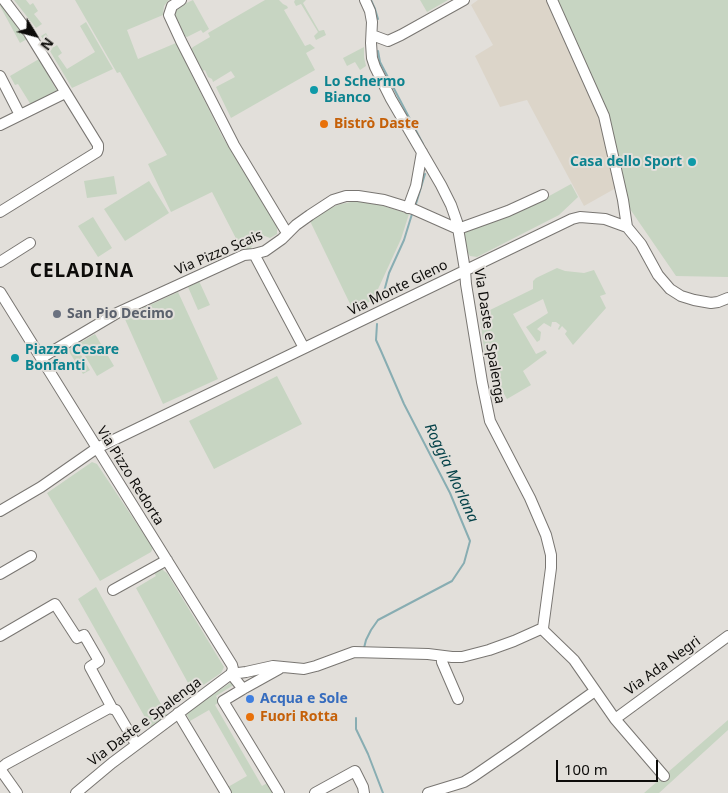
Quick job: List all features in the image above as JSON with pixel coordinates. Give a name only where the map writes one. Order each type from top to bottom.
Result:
[{"type":"street","points":[[0,212],[97,152],[98,149],[98,145],[29,33],[4,0]]},
{"type":"street","points":[[181,0],[172,6],[169,15],[234,145],[288,233]]},
{"type":"street","name":"Via Daste e Spalenga","points":[[76,793],[136,744],[231,674],[274,666],[311,668],[354,652],[462,657],[490,650],[543,628],[552,568],[546,534],[530,498],[490,421],[482,382],[457,222],[451,205],[430,164],[375,67],[371,43],[372,22],[370,11],[364,0]]},
{"type":"street","points":[[372,35],[388,41],[464,0]]},
{"type":"street","points":[[552,0],[604,116],[628,227],[641,244],[658,275],[670,290],[685,298],[711,303],[728,298]]},
{"type":"street","points":[[0,76],[20,115]]},
{"type":"street","points":[[0,125],[65,93]]},
{"type":"street","points":[[422,152],[413,210],[458,228],[508,211],[543,195]]},
{"type":"street","name":"Via Pizzo Scais","points":[[41,358],[117,313],[244,255],[265,250],[282,239],[310,214],[332,200],[346,196],[358,196],[384,200],[413,210]]},
{"type":"street","name":"Via Monte Gleno","points":[[1,509],[41,487],[97,448],[572,219],[580,217],[605,219],[628,227]]},
{"type":"street","points":[[0,262],[30,243]]},
{"type":"street","points":[[254,254],[304,348]]},
{"type":"street","name":"Via Pizzo Redorta","points":[[0,292],[232,664],[231,674]]},
{"type":"street","points":[[0,574],[31,556]]},
{"type":"street","points":[[114,590],[167,560]]},
{"type":"street","points":[[0,636],[55,604],[77,638],[84,635],[98,661],[90,669],[112,708],[117,712],[136,744]]},
{"type":"street","points":[[543,628],[574,660],[615,719],[664,776]]},
{"type":"street","name":"Via Ada Negri","points":[[615,719],[728,636]]},
{"type":"street","points":[[442,657],[442,662],[458,699]]},
{"type":"street","points":[[279,793],[223,701],[282,667]]},
{"type":"street","points":[[231,674],[243,689]]},
{"type":"street","points":[[428,793],[464,782],[474,776],[595,690]]},
{"type":"street","points":[[17,793],[0,769],[6,764],[112,708]]},
{"type":"street","points":[[178,713],[226,793]]},
{"type":"street","points":[[315,793],[354,771],[364,787],[364,793]]},
{"type":"shaded area","points":[[478,0],[547,0],[599,116],[616,188],[584,206],[527,100],[500,107],[475,56],[493,45],[471,5]]},
{"type":"green space","points":[[14,0],[26,0],[30,5],[33,3],[38,11],[34,14],[42,24],[36,28]]},
{"type":"green space","points":[[75,0],[169,0],[164,6],[163,15],[127,30],[138,59],[176,43],[222,136],[277,226],[277,234],[270,238],[265,236],[259,237],[251,248],[243,252],[212,192],[171,212],[148,164],[167,155],[120,72],[117,73]]},
{"type":"green space","points":[[193,0],[209,29],[203,33],[201,30],[187,37],[175,15],[175,11],[178,7]]},
{"type":"green space","points":[[265,0],[279,0],[287,6],[288,8],[284,10],[305,46],[310,44],[315,48],[306,53],[315,70],[231,118],[216,87],[235,77],[231,71],[213,82],[205,70],[203,71],[191,49],[210,37],[208,33]]},
{"type":"green space","points":[[295,0],[306,0],[303,3],[319,31],[324,30],[326,35],[316,40],[314,36],[318,32],[301,4],[296,6]]},
{"type":"green space","points":[[420,0],[448,0],[427,12]]},
{"type":"green space","points":[[556,0],[728,0],[728,277],[676,276],[630,209],[624,191],[609,115]]},
{"type":"green space","points":[[0,3],[11,16],[27,39],[20,43]]},
{"type":"green space","points":[[86,22],[113,69],[72,88],[41,36],[46,33],[54,47],[57,45],[62,53],[58,56],[67,69],[95,52],[80,26]]},
{"type":"green space","points":[[364,47],[366,66],[360,70],[355,62],[347,66],[343,58]]},
{"type":"green space","points":[[39,59],[57,91],[31,105],[18,84],[15,85],[10,76]]},
{"type":"green space","points":[[114,176],[117,194],[87,198],[84,181]]},
{"type":"green space","points":[[149,181],[169,213],[125,241],[104,209]]},
{"type":"green space","points":[[571,184],[578,197],[559,215],[477,257],[470,256],[466,250],[464,233],[531,206]]},
{"type":"green space","points":[[351,202],[377,204],[409,214],[401,239],[373,300],[353,310],[310,221],[332,207]]},
{"type":"green space","points":[[93,217],[112,248],[98,257],[78,226]]},
{"type":"green space","points":[[557,268],[584,273],[594,270],[606,294],[600,296],[606,308],[573,345],[565,334],[567,331],[562,326],[559,330],[560,325],[556,322],[552,322],[551,327],[544,323],[537,329],[541,332],[540,340],[537,342],[526,327],[548,313],[543,299],[513,314],[536,354],[545,350],[547,353],[523,371],[531,385],[507,399],[495,379],[490,360],[484,349],[480,317],[488,313],[488,311],[533,289],[533,281],[536,278]]},
{"type":"green space","points":[[199,281],[210,305],[198,310],[188,287]]},
{"type":"green space","points":[[178,292],[218,379],[163,404],[124,317]]},
{"type":"green space","points":[[95,334],[114,366],[97,376],[78,344]]},
{"type":"green space","points":[[75,345],[90,370],[83,374],[68,350]]},
{"type":"green space","points":[[277,376],[302,424],[214,469],[189,421]]},
{"type":"green space","points":[[92,462],[97,464],[153,548],[151,552],[100,581],[47,493]]},
{"type":"green space","points":[[161,567],[167,573],[224,667],[221,673],[193,692],[136,588],[156,576],[153,571]]},
{"type":"green space","points":[[96,587],[167,715],[151,728],[78,599]]},
{"type":"green space","points":[[233,681],[235,684],[216,696],[219,702],[215,705],[262,786],[269,782],[275,793],[231,793],[228,787],[247,776],[209,710],[190,721],[186,713]]},
{"type":"green space","points":[[728,720],[728,730],[659,793],[644,793]]},
{"type":"waterway","name":"Roggia Morlana","points":[[371,0],[378,19]]},
{"type":"waterway","name":"Roggia Morlana","points":[[378,51],[380,62],[423,144]]},
{"type":"waterway","name":"Roggia Morlana","points":[[415,207],[425,174]]},
{"type":"waterway","name":"Roggia Morlana","points":[[382,299],[389,273],[404,240],[412,214]]},
{"type":"waterway","name":"Roggia Morlana","points":[[364,648],[366,640],[378,620],[452,581],[464,563],[470,541],[450,493],[404,404],[376,340],[377,324]]},
{"type":"waterway","name":"Roggia Morlana","points":[[356,718],[356,729],[383,793]]},
{"type":"place","name":"Lo Schermo Bianco","points":[[314,90]]},
{"type":"place","name":"Bistrò Daste","points":[[324,124]]},
{"type":"place","name":"Casa dello Sport","points":[[692,162]]},
{"type":"place","name":"San Pio Decimo","points":[[57,314]]},
{"type":"place","name":"Piazza Cesare Bonfanti","points":[[15,358]]},
{"type":"place","name":"Acqua e Sole","points":[[250,699]]},
{"type":"place","name":"Fuori Rotta","points":[[250,717]]},
{"type":"district","name":"CELADINA","points":[[82,272]]}]
